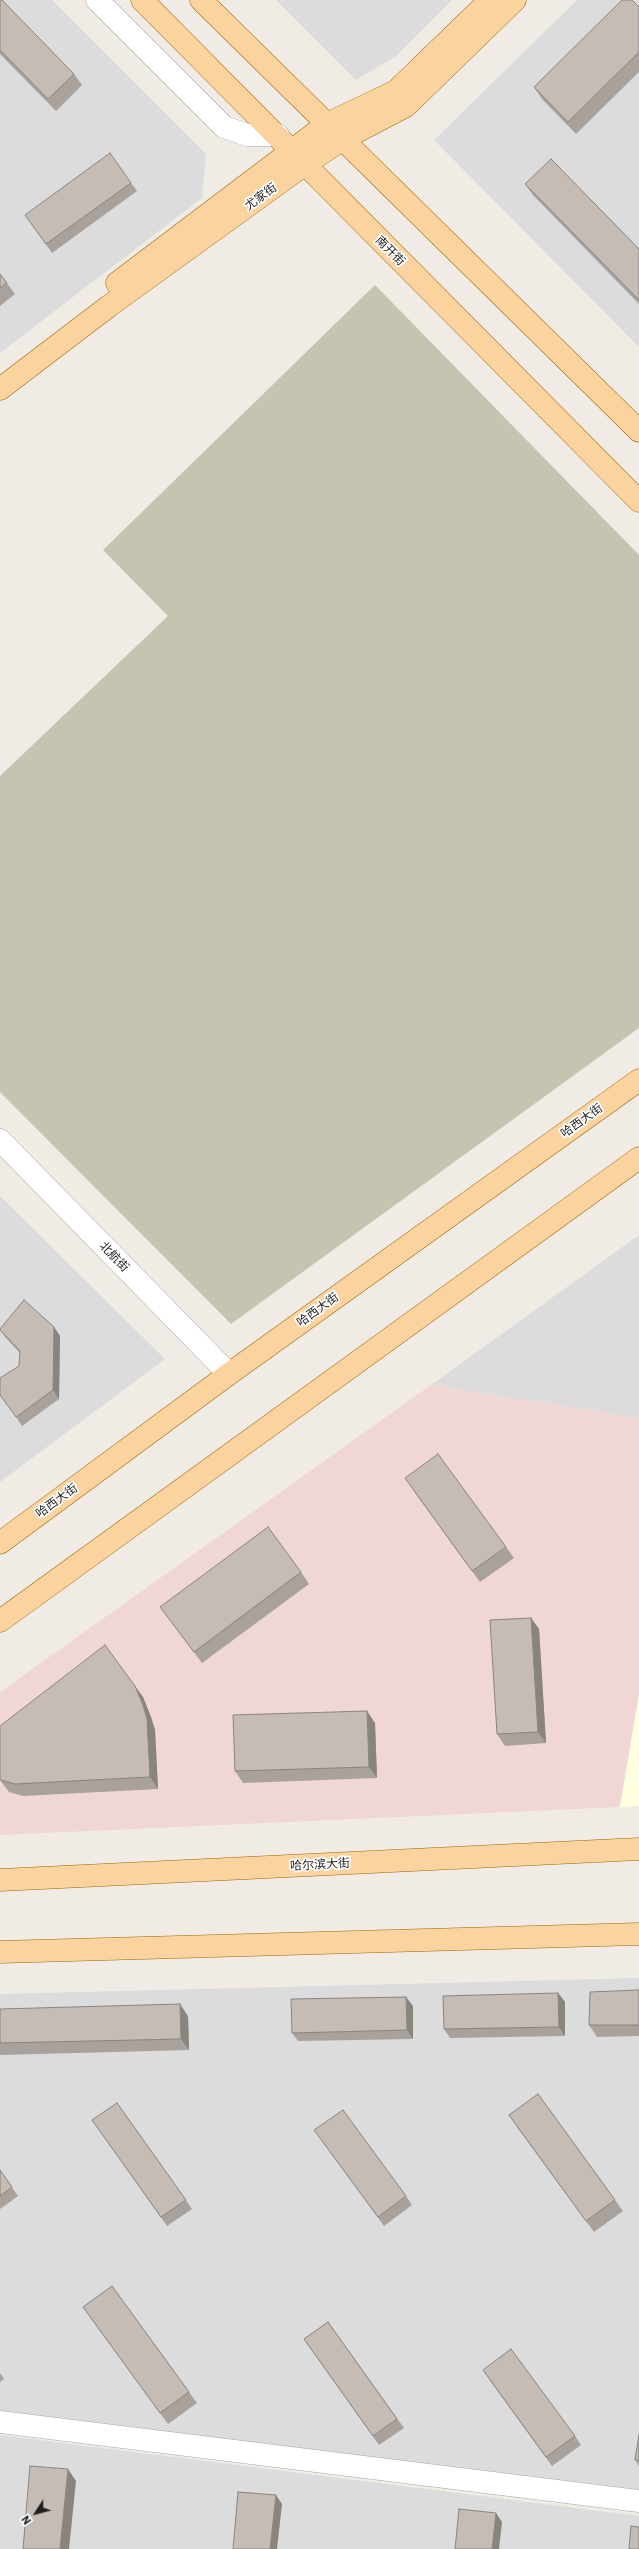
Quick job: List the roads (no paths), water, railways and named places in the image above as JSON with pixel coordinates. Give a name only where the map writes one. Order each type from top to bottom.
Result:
[{"type":"main road","name":"南开街","points":[[142,0],[639,501]]},
{"type":"main road","points":[[201,0],[639,431]]},
{"type":"main road","name":"尤家街","points":[[0,372],[327,124],[396,91],[490,0]]},
{"type":"main road","name":"尤家街","points":[[0,389],[109,306],[291,150],[343,139],[406,106],[515,0]]},
{"type":"main road","name":"哈西大街","points":[[0,1543],[229,1374],[639,1080]]},
{"type":"main road","points":[[0,1621],[639,1158]]},
{"type":"main road","name":"哈尔滨大街","points":[[0,1880],[639,1849]]},
{"type":"main road","points":[[0,1952],[639,1934]]},
{"type":"street","points":[[98,0],[224,127],[291,150]]},
{"type":"street","name":"北航街","points":[[0,1140],[229,1374]]},
{"type":"street","points":[[0,2422],[639,2501]]}]
